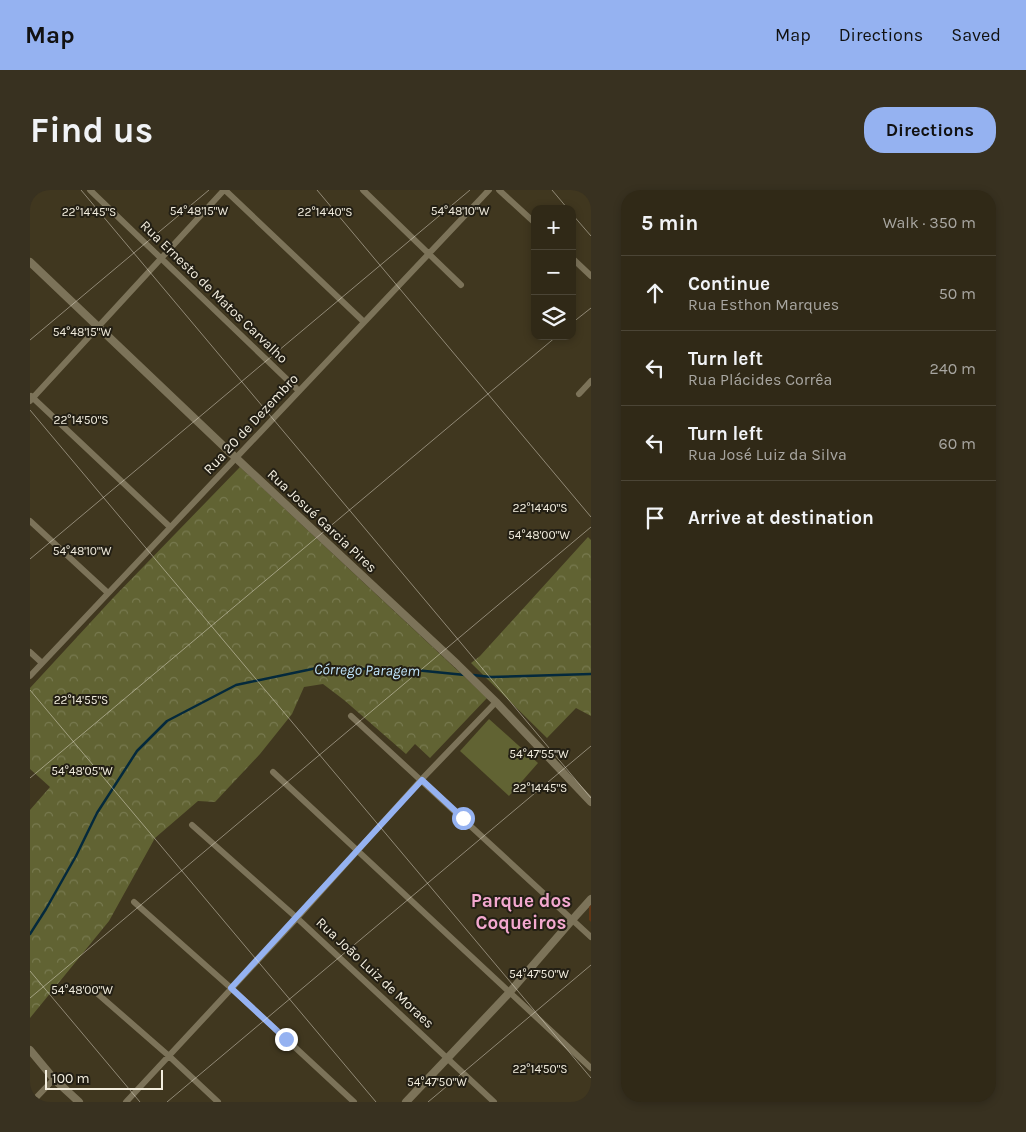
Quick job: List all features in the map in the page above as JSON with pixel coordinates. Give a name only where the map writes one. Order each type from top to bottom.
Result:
[{"type":"street","name":"Rua Ernesto de Matos Carvalho","points":[[90,190],[299,391]]},
{"type":"street","points":[[170,527],[31,398],[225,190],[364,322]]},
{"type":"street","points":[[363,190],[461,285]]},
{"type":"street","name":"Rua 20 de Dezembro","points":[[30,676],[489,190]]},
{"type":"street","points":[[499,190],[531,219]]},
{"type":"street","name":"Rua Josué Garcia Pires","points":[[30,262],[476,682],[591,802]]},
{"type":"street","points":[[576,262],[591,276]]},
{"type":"street","points":[[579,394],[591,381]]},
{"type":"street","points":[[30,521],[108,594]]},
{"type":"street","points":[[30,652],[42,663]]},
{"type":"street","points":[[126,1102],[297,918],[357,850],[496,702]]},
{"type":"street","points":[[351,716],[591,937]]},
{"type":"street","points":[[273,772],[591,1068]]},
{"type":"street","name":"Rua João Luiz de Moraes","points":[[192,825],[297,918],[494,1102]]},
{"type":"street","points":[[406,1102],[509,993],[591,899]]},
{"type":"street","points":[[134,902],[231,988],[354,1102]]},
{"type":"street","points":[[92,988],[218,1102]]},
{"type":"street","points":[[30,1050],[54,1079],[79,1102]]},
{"type":"street","points":[[32,1102],[54,1079]]},
{"type":"green space","points":[[240,467],[487,698],[430,758],[415,744],[406,754],[323,684],[304,687],[292,714],[260,754],[215,802],[198,801],[155,838],[109,921],[30,1018],[30,810],[50,787],[30,769],[30,688],[113,598]]},
{"type":"green space","points":[[588,537],[591,540],[591,716],[576,708],[547,738],[471,663],[480,656]]},
{"type":"green space","points":[[489,719],[538,763],[509,796],[460,751]]},
{"type":"waterway","name":"Córrego Paragem","points":[[30,934],[76,856],[97,813],[137,751],[167,721],[236,685],[317,668],[415,670],[465,675]]},
{"type":"waterway","name":"Córrego Paragem","points":[[473,675],[491,677],[591,674]]},
{"type":"district","name":"Parque dos Coqueiros","points":[[521,912]]},
{"type":"route","points":[[286,1039],[231,988],[422,780],[463,818]]}]
